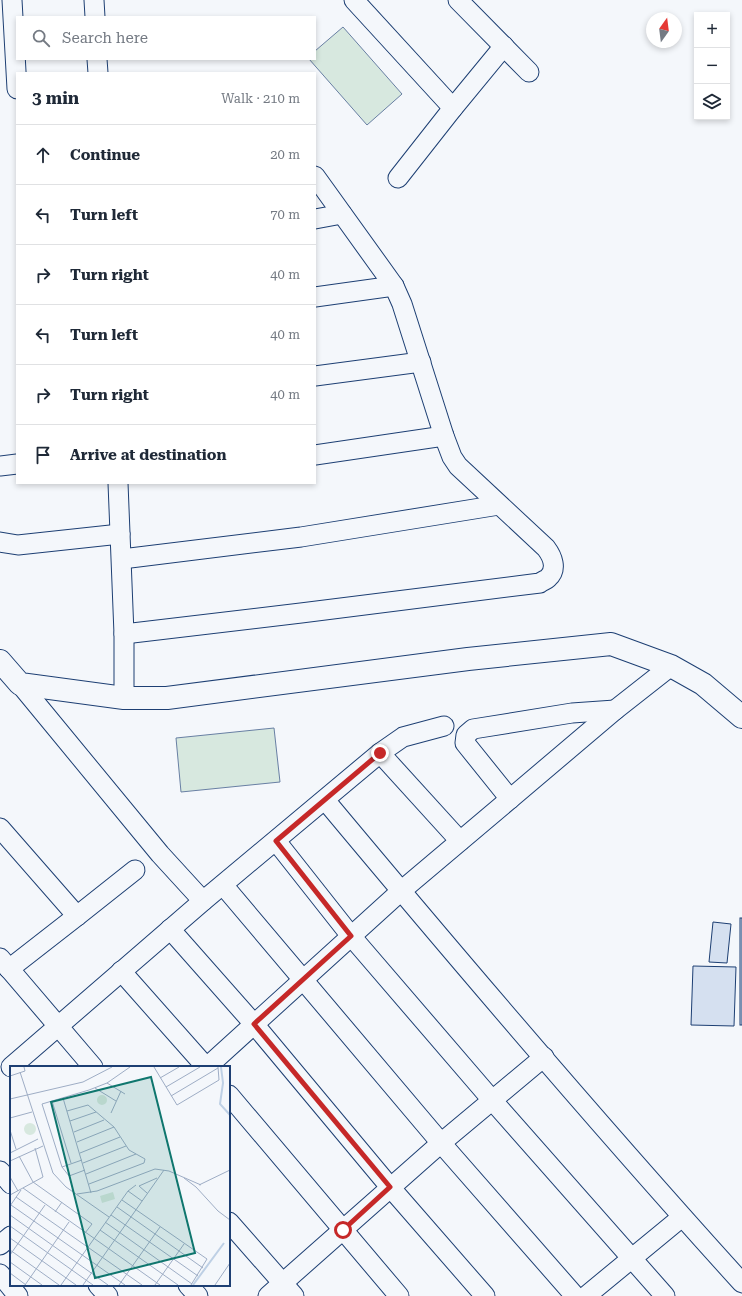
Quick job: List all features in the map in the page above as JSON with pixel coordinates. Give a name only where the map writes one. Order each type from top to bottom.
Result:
[{"type":"street","points":[[12,0],[16,72]]},
{"type":"street","points":[[94,0],[94,16]]},
{"type":"street","points":[[354,0],[453,108]]},
{"type":"street","points":[[458,0],[529,72]]},
{"type":"street","points":[[398,178],[504,46]]},
{"type":"street","points":[[97,60],[98,72]]},
{"type":"street","points":[[124,634],[540,582],[549,578],[552,571],[553,562],[551,555],[546,548],[458,466],[452,457],[402,304],[394,286],[316,177]]},
{"type":"street","points":[[316,219],[342,214]]},
{"type":"street","points":[[316,297],[394,286]]},
{"type":"street","points":[[316,376],[421,362]]},
{"type":"street","points":[[316,455],[444,436]]},
{"type":"street","points":[[0,466],[16,464]]},
{"type":"street","points":[[118,484],[122,559],[124,698]]},
{"type":"street","points":[[122,559],[301,537],[499,505]]},
{"type":"street","points":[[0,542],[18,545],[120,534]]},
{"type":"street","points":[[20,684],[124,698],[166,698],[468,659],[611,644],[671,666],[703,684],[742,717]]},
{"type":"street","points":[[0,662],[20,684],[160,854],[203,901]]},
{"type":"street","points":[[207,1066],[401,891],[615,710],[671,666]]},
{"type":"street","points":[[510,799],[465,743],[466,735],[473,729],[572,713],[615,710]]},
{"type":"street","points":[[12,1066],[170,929],[380,753],[403,737],[444,726]]},
{"type":"street","points":[[380,753],[460,841]]},
{"type":"street","points":[[325,800],[544,1057],[742,1284]]},
{"type":"street","points":[[0,828],[77,916]]},
{"type":"street","points":[[276,841],[351,936],[492,1100],[665,1296]]},
{"type":"street","points":[[92,1066],[5,964],[77,916],[135,870]]},
{"type":"street","points":[[223,885],[440,1143],[575,1296]]},
{"type":"street","points":[[170,929],[254,1024],[390,1187],[485,1296]]},
{"type":"street","points":[[121,971],[205,1066]]},
{"type":"street","points":[[268,1296],[288,1290],[343,1230],[390,1187],[440,1143],[544,1057]]},
{"type":"street","points":[[230,1096],[399,1296]]},
{"type":"street","points":[[0,1171],[10,1183]]},
{"type":"street","points":[[586,1296],[682,1217]]},
{"type":"street","points":[[230,1223],[288,1290]]},
{"type":"street","points":[[0,1245],[10,1237]]},
{"type":"street","points":[[0,1274],[18,1296]]},
{"type":"street","points":[[99,1286],[108,1296]]},
{"type":"street","points":[[189,1286],[198,1296]]},
{"type":"shaded area","points":[[343,27],[402,94],[367,125],[310,60],[316,60],[316,50]]},
{"type":"shaded area","points":[[274,728],[280,782],[181,792],[176,738]]},
{"type":"building","points":[[740,918],[742,918],[742,1025],[740,1025]]},
{"type":"building","points":[[713,922],[731,924],[727,963],[709,962]]},
{"type":"building","points":[[693,966],[736,967],[734,1026],[691,1025]]},
{"type":"route","points":[[343,1230],[390,1187],[254,1024],[351,936],[276,841],[380,753]]}]
